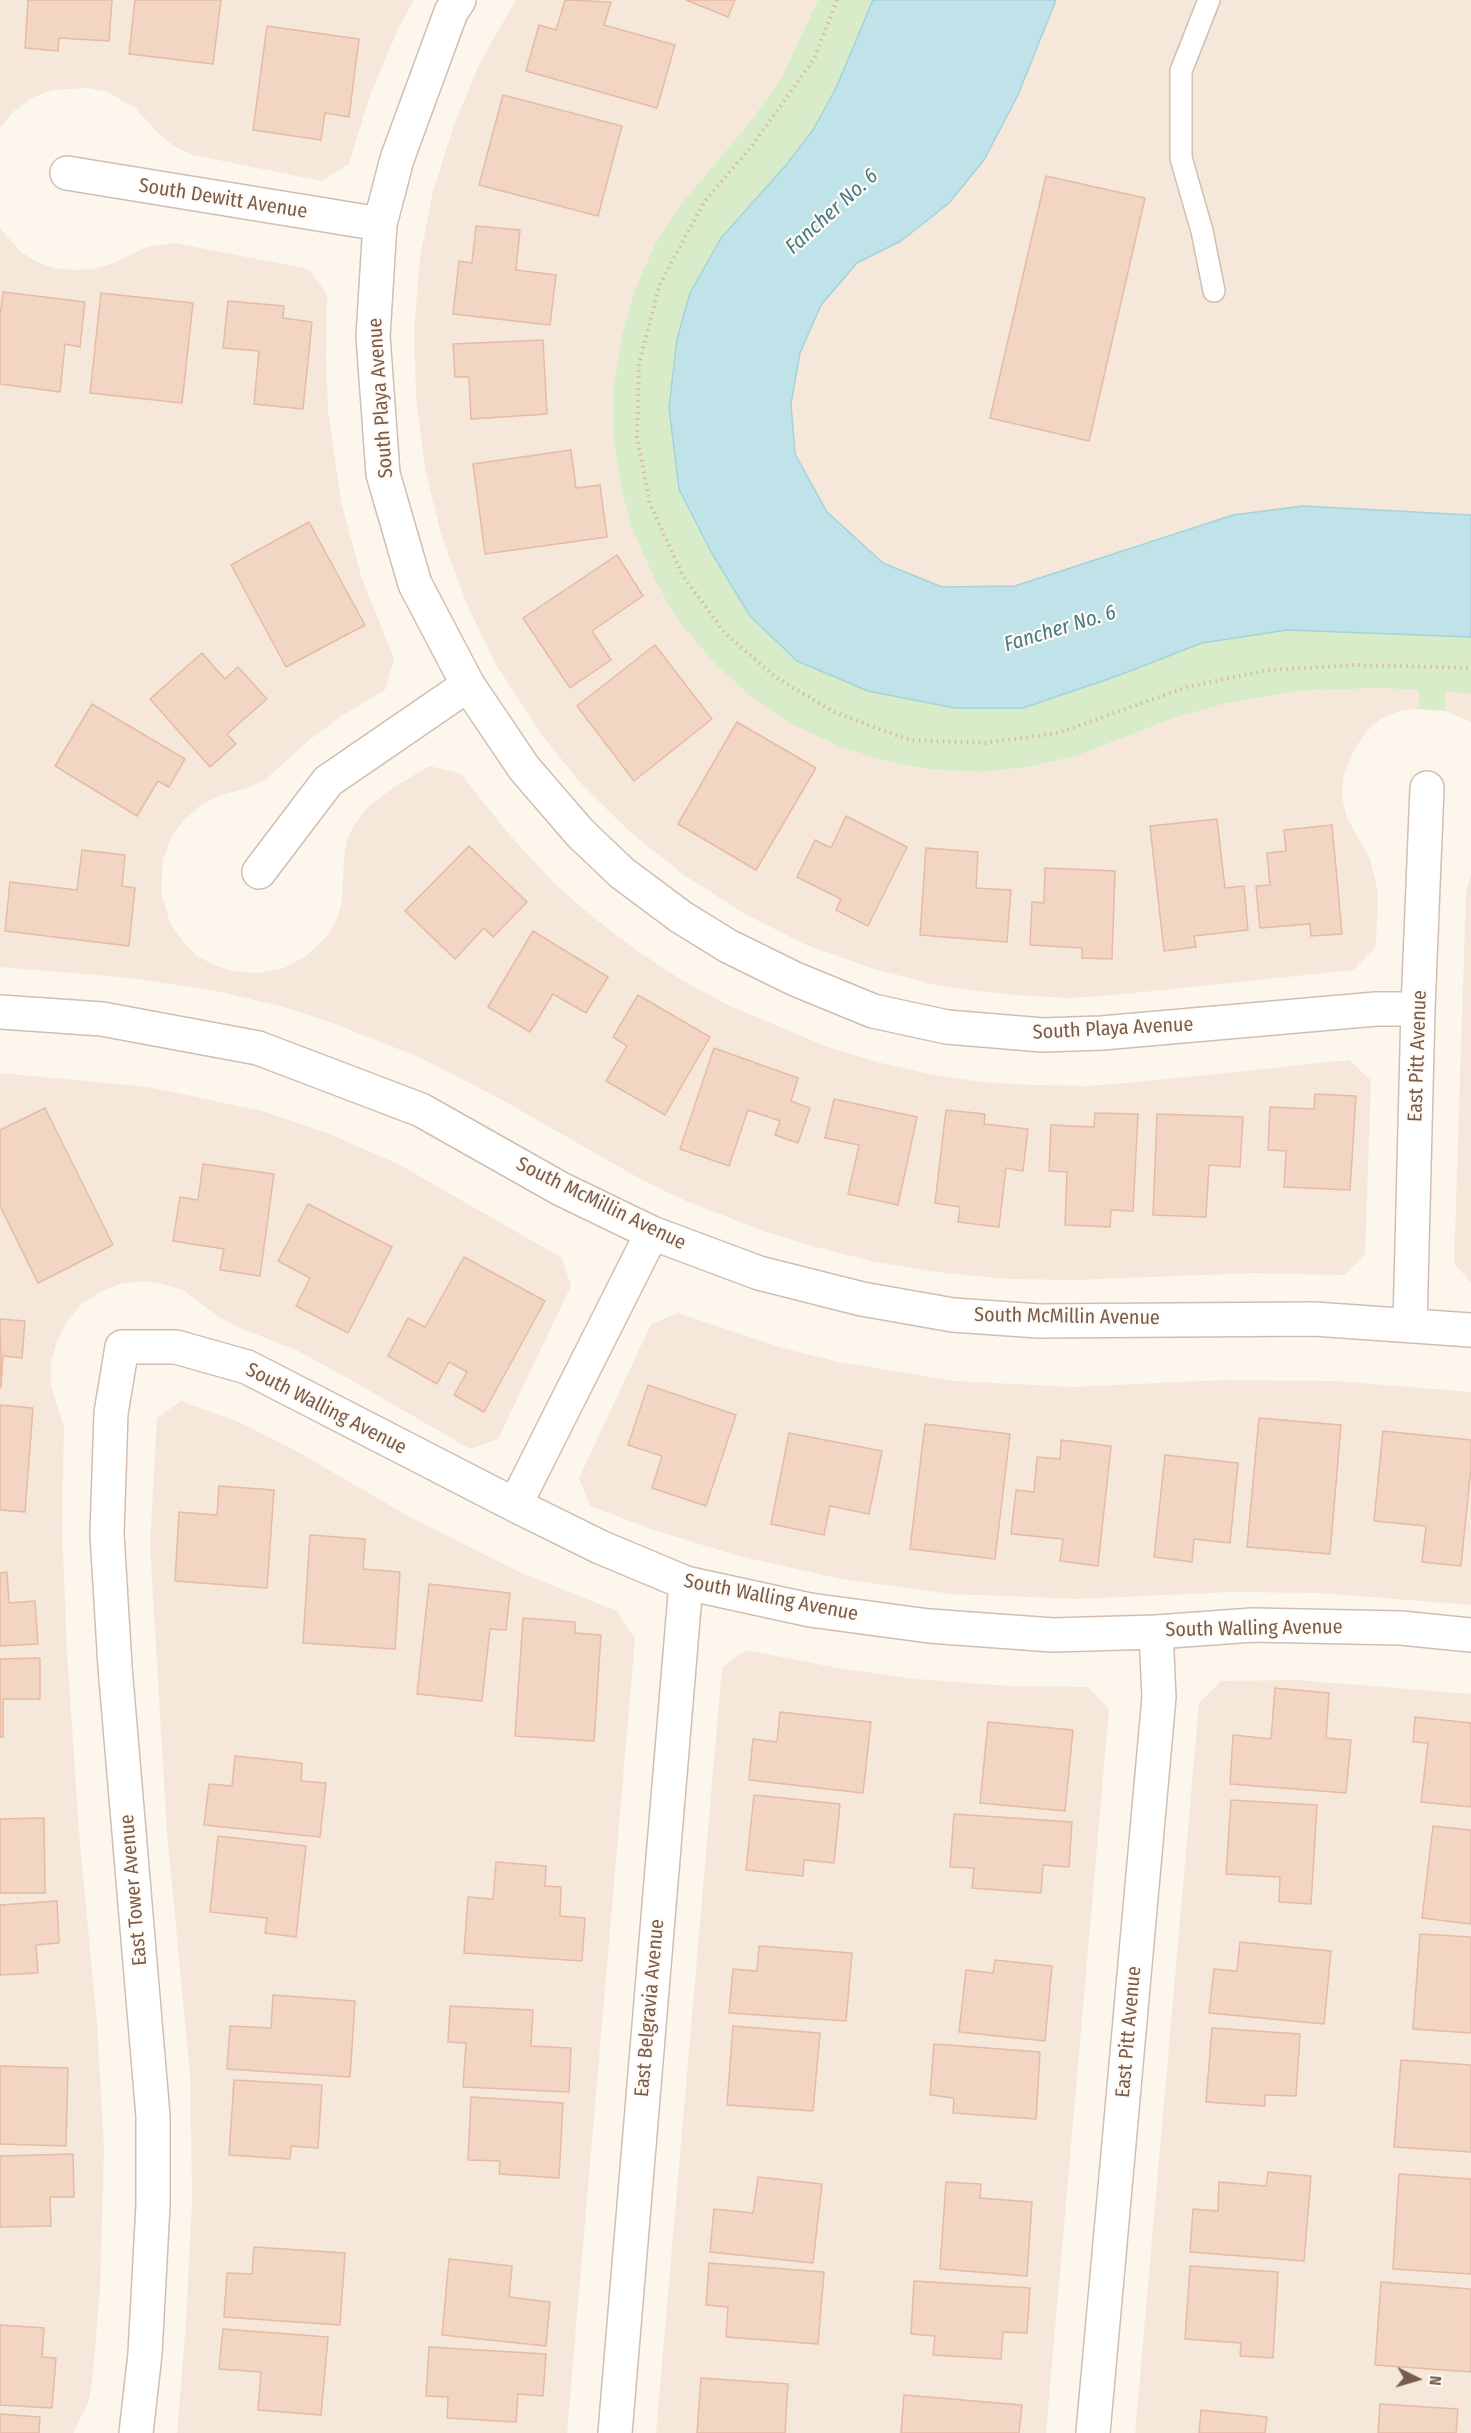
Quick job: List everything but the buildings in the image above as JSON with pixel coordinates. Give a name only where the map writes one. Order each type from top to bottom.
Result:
[{"type":"street","name":"South Playa Avenue","points":[[459,0],[452,12],[397,159],[380,224],[373,336],[383,474],[415,585],[468,685],[524,768],[580,833],[622,873],[681,917],[728,946],[795,979],[873,1011],[947,1027],[1042,1035],[1102,1033],[1376,1009],[1418,1010]]},
{"type":"street","name":"South Dewitt Avenue","points":[[67,173],[380,224]]},
{"type":"street","points":[[259,872],[328,781],[468,685]]},
{"type":"street","name":"East Pitt Avenue","points":[[1410,1325],[1418,1010],[1427,788]]},
{"type":"street","name":"South McMillin Avenue","points":[[0,1012],[102,1019],[258,1048],[421,1110],[561,1189],[652,1233],[759,1273],[862,1299],[953,1315],[1039,1321],[1302,1319],[1471,1330]]},
{"type":"street","points":[[515,1505],[652,1233]]},
{"type":"street","name":"South Walling Avenue","points":[[122,1347],[176,1347],[247,1367],[600,1547],[686,1583],[810,1610],[929,1626],[1053,1635],[1156,1632],[1253,1625],[1401,1628],[1471,1635]]},
{"type":"street","name":"East Tower Avenue","points":[[122,1347],[111,1413],[107,1534],[116,1679],[153,2116],[153,2205],[145,2354],[136,2433]]},
{"type":"street","name":"East Belgravia Avenue","points":[[615,2433],[686,1583]]},
{"type":"street","name":"East Pitt Avenue","points":[[1093,2433],[1159,1696],[1156,1632]]},
{"type":"lane","points":[[1209,0],[1180,71],[1181,158],[1202,231],[1214,291]]},
{"type":"path","points":[[837,0],[814,59],[751,147],[704,202],[660,284],[639,363],[637,437],[650,504],[683,576],[724,632],[774,676],[824,706],[909,740],[985,743],[1058,733],[1187,687],[1268,670],[1358,665],[1471,668]]},
{"type":"shaded area","points":[[0,0],[414,0],[399,27],[369,98],[349,164],[322,181],[193,155],[175,147],[161,136],[135,108],[108,92],[89,88],[52,90],[34,97],[14,111],[0,128]]},
{"type":"shaded area","points":[[516,0],[818,0],[783,74],[751,121],[680,205],[654,246],[634,292],[622,335],[614,385],[613,433],[621,489],[633,531],[656,583],[679,622],[716,665],[750,696],[791,724],[838,746],[885,761],[935,770],[984,772],[1031,767],[1079,755],[1174,718],[1224,704],[1297,691],[1379,688],[1420,690],[1419,709],[1402,710],[1382,718],[1366,732],[1352,753],[1343,778],[1342,798],[1347,818],[1370,858],[1378,892],[1376,947],[1353,970],[1070,998],[1013,995],[940,986],[874,969],[804,944],[743,913],[681,873],[629,831],[584,787],[541,734],[495,663],[466,602],[441,534],[425,468],[416,397],[414,329],[420,258],[433,191],[454,125],[480,62]]},
{"type":"shaded area","points":[[1056,0],[1471,0],[1471,515],[1303,506],[1233,515],[1015,586],[941,587],[883,563],[827,512],[795,454],[791,404],[800,353],[821,305],[857,263],[901,241],[1018,94]]},
{"type":"shaded area","points":[[0,228],[21,252],[37,262],[54,268],[92,269],[111,264],[147,247],[175,243],[308,269],[327,294],[328,410],[341,501],[361,576],[394,659],[385,690],[343,715],[308,741],[265,780],[248,788],[221,795],[201,805],[184,820],[171,838],[163,860],[161,892],[170,923],[196,955],[214,965],[233,971],[259,973],[284,968],[306,956],[326,937],[337,919],[342,901],[347,839],[356,822],[368,807],[393,788],[429,766],[460,773],[508,833],[554,883],[593,917],[639,952],[682,980],[730,1006],[828,1047],[877,1062],[930,1074],[981,1082],[1036,1085],[1087,1086],[1139,1082],[1349,1060],[1371,1080],[1365,1255],[1344,1275],[1251,1273],[1077,1280],[1008,1279],[944,1273],[875,1262],[766,1232],[686,1201],[642,1180],[504,1101],[421,1058],[330,1022],[284,1007],[212,990],[131,978],[0,967]]},
{"type":"shaded area","points":[[1446,692],[1471,694],[1471,722],[1445,711]]},
{"type":"shaded area","points":[[1471,874],[1471,1283],[1454,1263],[1466,892]]},
{"type":"shaded area","points":[[0,1073],[148,1087],[262,1111],[330,1134],[400,1165],[562,1258],[571,1286],[498,1439],[470,1449],[296,1350],[235,1326],[183,1290],[162,1284],[141,1281],[120,1284],[100,1292],[82,1304],[68,1320],[57,1341],[51,1363],[51,1386],[64,1427],[62,1527],[67,1651],[80,1845],[97,2021],[104,2150],[100,2290],[92,2383],[88,2403],[73,2433],[0,2433]]},
{"type":"shaded area","points":[[678,1313],[786,1349],[839,1362],[955,1381],[1072,1387],[1222,1380],[1337,1381],[1471,1392],[1471,1605],[1320,1593],[1231,1592],[1079,1599],[951,1594],[841,1579],[735,1555],[651,1529],[590,1506],[579,1478],[651,1324]]},
{"type":"shaded area","points":[[181,1401],[241,1423],[298,1452],[410,1517],[519,1572],[617,1611],[635,1639],[567,2433],[177,2433],[186,2323],[192,2199],[190,2075],[167,1833],[150,1546],[157,1418]]},
{"type":"shaded area","points":[[746,1650],[838,1668],[916,1679],[1010,1686],[1088,1687],[1109,1709],[1046,2433],[656,2433],[722,1667]]},
{"type":"shaded area","points":[[1296,1680],[1471,1694],[1471,2433],[1135,2433],[1199,1703],[1221,1681]]},
{"type":"green space","points":[[818,0],[873,0],[836,88],[813,130],[690,293],[677,339],[669,408],[679,489],[710,550],[750,616],[1117,676],[1202,643],[1287,630],[1471,637],[1471,694],[1446,692],[1445,711],[1419,709],[1419,690],[1379,688],[1297,691],[1224,704],[1174,718],[1079,755],[1030,767],[984,772],[935,770],[885,761],[838,746],[791,724],[750,696],[716,665],[679,622],[656,583],[633,531],[621,489],[613,433],[614,385],[622,335],[634,292],[654,246],[680,205],[751,121],[783,74]]},
{"type":"water","name":"Fancher No. 6","points":[[873,0],[1056,0],[1018,95],[984,160],[949,203],[901,241],[857,263],[821,305],[800,353],[791,404],[795,454],[827,512],[883,563],[942,587],[1015,586],[1233,515],[1303,506],[1471,515],[1471,637],[1287,630],[1202,643],[1117,676],[1023,708],[955,708],[868,691],[797,661],[750,616],[710,550],[679,489],[669,408],[677,339],[690,293],[721,238],[787,164],[813,130],[836,88]]}]
